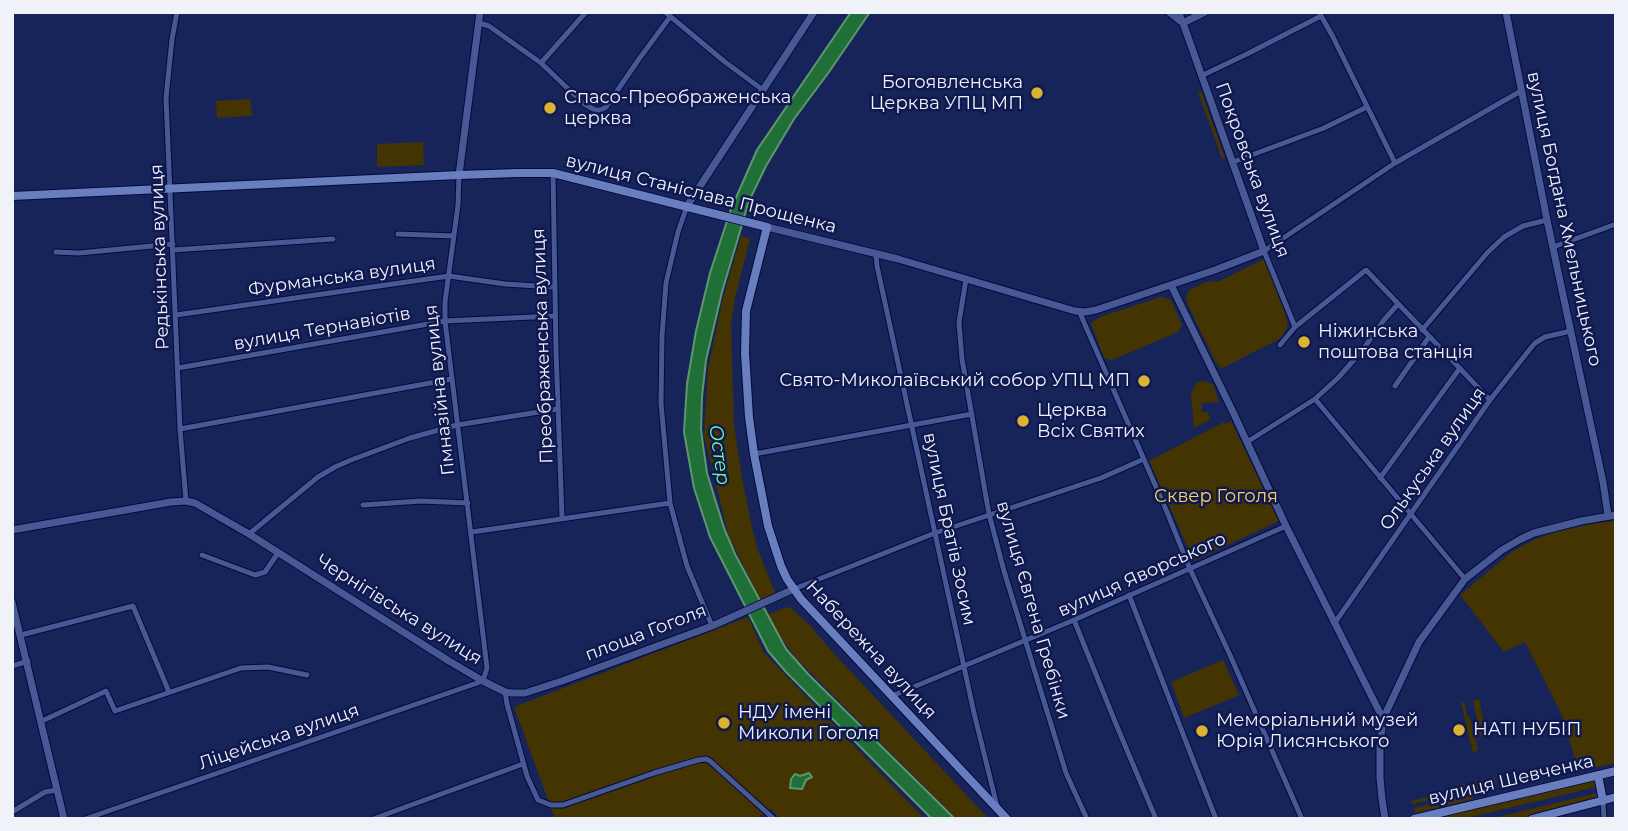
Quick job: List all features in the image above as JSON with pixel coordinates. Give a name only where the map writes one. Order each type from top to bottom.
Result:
[{"type":"main road","name":"вулиця Станіслава Прощенка","points":[[12,196],[553,173],[766,228]]},
{"type":"main road","name":"Набережна вулиця","points":[[766,228],[748,301],[744,333],[754,454],[773,544],[781,566],[794,589],[1007,819]]},
{"type":"main road","name":"вулиця Шевченка","points":[[1414,819],[1616,771]]},
{"type":"main road","points":[[1598,775],[1603,801]]},
{"type":"main road","points":[[1532,819],[1616,797]]},
{"type":"street","name":"Редькінська вулиця","points":[[177,12],[166,98],[180,429],[186,501]]},
{"type":"street","points":[[541,64],[586,12]]},
{"type":"street","points":[[712,626],[687,566],[677,533],[666,477],[661,403],[662,317],[671,259],[687,206],[814,12]]},
{"type":"street","points":[[1169,12],[1183,23],[1206,12]]},
{"type":"street","name":"Покровська вулиця","points":[[1180,12],[1264,251],[1295,327]]},
{"type":"street","name":"вулиця Богдана Хмельницького","points":[[1506,12],[1547,220],[1612,515]]},
{"type":"street","name":"Гімназійна вулиця","points":[[478,13],[445,321],[488,668],[482,681]]},
{"type":"street","points":[[1201,76],[1320,14],[1395,163]]},
{"type":"street","points":[[479,23],[489,26],[541,64],[584,104],[595,110],[606,107],[667,15],[763,90]]},
{"type":"street","points":[[1302,819],[1079,311],[1096,310],[1264,251],[1395,163],[1521,91]]},
{"type":"street","points":[[1233,162],[1324,128],[1367,107]]},
{"type":"street","name":"Преображенська вулиця","points":[[553,173],[562,519]]},
{"type":"street","points":[[1422,330],[1504,237],[1523,226],[1547,220]]},
{"type":"street","points":[[1553,247],[1615,225]]},
{"type":"street","name":"вулиця Станіслава Прощенка","points":[[766,228],[876,254],[1079,311]]},
{"type":"street","points":[[398,234],[454,236]]},
{"type":"street","points":[[56,253],[333,239]]},
{"type":"street","name":"вулиця Братів Зосим","points":[[876,254],[974,713],[998,809]]},
{"type":"street","points":[[1280,345],[1295,327],[1366,270],[1490,400]]},
{"type":"street","name":"Фурманська вулиця","points":[[176,315],[449,276],[554,288]]},
{"type":"street","name":"вулиця Євгена Гребінки","points":[[966,279],[959,322],[962,359],[989,514],[1066,773],[1087,819]]},
{"type":"street","points":[[1171,285],[1286,527],[1383,719]]},
{"type":"street","points":[[1247,442],[1314,399],[1346,370],[1398,304]]},
{"type":"street","name":"вулиця Тернавіотів","points":[[178,368],[445,321],[555,316]]},
{"type":"street","name":"Олькуська вулиця","points":[[1334,624],[1490,400],[1535,343],[1545,337],[1571,331]]},
{"type":"street","points":[[1395,386],[1429,337]]},
{"type":"street","points":[[1380,478],[1460,368]]},
{"type":"street","points":[[180,429],[452,379]]},
{"type":"street","points":[[1314,399],[1465,579]]},
{"type":"street","points":[[249,534],[318,477],[335,467],[410,438],[457,425],[558,409]]},
{"type":"street","points":[[754,454],[972,414]]},
{"type":"street","points":[[794,589],[935,533],[1101,478],[1144,460]]},
{"type":"street","points":[[12,530],[186,501]]},
{"type":"street","name":"Чернігівська вулиця","points":[[186,501],[195,503],[249,534],[482,681],[505,692]]},
{"type":"street","points":[[363,505],[421,501],[468,503]]},
{"type":"street","points":[[472,532],[670,503]]},
{"type":"street","points":[[1385,819],[1380,778],[1383,719],[1419,642],[1465,579],[1521,539],[1552,528],[1612,515]]},
{"type":"street","name":"вулиця Яворського","points":[[892,696],[1286,527]]},
{"type":"street","points":[[202,555],[255,575],[265,572],[278,553]]},
{"type":"street","name":"площа Гоголя","points":[[505,692],[526,693],[712,626],[794,589]]},
{"type":"street","points":[[1129,595],[1216,819]]},
{"type":"street","points":[[12,602],[64,819]]},
{"type":"street","points":[[21,635],[134,606],[169,692]]},
{"type":"street","points":[[1074,620],[1156,819]]},
{"type":"street","points":[[12,666],[27,661]]},
{"type":"street","points":[[42,721],[106,691],[115,711],[241,668],[268,667],[307,675]]},
{"type":"street","name":"Ліцейська вулиця","points":[[85,819],[482,681]]},
{"type":"street","points":[[505,692],[523,764],[538,800],[563,805],[654,773],[706,759],[774,819]]},
{"type":"street","points":[[373,819],[523,764]]},
{"type":"street","points":[[12,813],[45,793],[57,790]]},
{"type":"street","points":[[1603,801],[1604,819]]},
{"type":"green space","points":[[1201,91],[1225,158],[1222,159],[1198,92]]},
{"type":"green space","points":[[250,99],[252,116],[217,118],[216,101]]},
{"type":"green space","points":[[423,142],[424,165],[377,167],[377,144]]},
{"type":"green space","points":[[741,236],[750,239],[731,324],[734,425],[757,548],[776,595],[761,601],[729,537],[704,435],[708,369],[722,302]]},
{"type":"green space","points":[[1264,259],[1288,327],[1281,338],[1221,369],[1186,297],[1189,290],[1206,282],[1220,281]]},
{"type":"green space","points":[[1161,297],[1171,300],[1182,325],[1178,332],[1112,360],[1104,358],[1091,323],[1100,317]]},
{"type":"green space","points":[[1202,381],[1213,384],[1219,402],[1202,403],[1202,411],[1207,411],[1211,419],[1194,428],[1191,394],[1196,383]]},
{"type":"green space","name":"Сквер Гоголя","points":[[1231,421],[1279,521],[1194,561],[1149,461],[1224,422],[1225,424]]},
{"type":"green space","points":[[1616,521],[1616,763],[1579,771],[1561,713],[1525,642],[1504,652],[1460,595],[1513,551],[1534,540],[1556,532]]},
{"type":"green space","points":[[786,607],[791,608],[815,630],[815,634],[989,819],[957,819],[795,657],[768,615]]},
{"type":"green space","name":"НДУ імені Миколи Гоголя","points":[[748,617],[764,653],[925,819],[781,819],[771,809],[755,819],[555,819],[514,707]]},
{"type":"green space","points":[[1223,660],[1239,695],[1184,718],[1171,682]]},
{"type":"green space","points":[[1479,699],[1486,733],[1481,738],[1473,701]]},
{"type":"green space","points":[[1464,702],[1478,750],[1473,753],[1461,703]]},
{"type":"green space","points":[[1494,777],[1496,783],[1479,787],[1480,794],[1473,796],[1473,799],[1415,813],[1414,808],[1452,799],[1451,795],[1412,804],[1411,801],[1452,791],[1451,787]]},
{"type":"green space","points":[[1594,780],[1596,787],[1463,819],[1433,819]]},
{"type":"green space","points":[[1597,793],[1599,800],[1522,819],[1490,819]]},
{"type":"shaded area","name":"Остер","points":[[851,12],[870,12],[794,119],[749,201],[722,292],[706,360],[702,397],[703,445],[707,473],[724,528],[786,649],[955,819],[932,819],[768,651],[710,537],[694,488],[684,432],[687,384],[696,331],[710,273],[731,209],[757,150]]},
{"type":"shaded area","points":[[809,773],[812,777],[806,780],[802,789],[790,788],[795,774],[800,776]]},
{"type":"place","name":"Богоявленська Церква УПЦ МП","points":[[1037,93]]},
{"type":"place","name":"Спасо-Преображенська церква","points":[[550,108]]},
{"type":"place","name":"Ніжинська поштова станція","points":[[1304,342]]},
{"type":"place","name":"Свято-Миколаївський собор УПЦ МП","points":[[1144,381]]},
{"type":"place","name":"Церква Всіх Святих","points":[[1023,421]]},
{"type":"place","name":"НДУ імені Миколи Гоголя","points":[[724,723]]},
{"type":"place","name":"НАТІ НУБІП","points":[[1459,730]]},
{"type":"place","name":"Меморіальний музей Юрія Лисянського","points":[[1202,731]]}]
